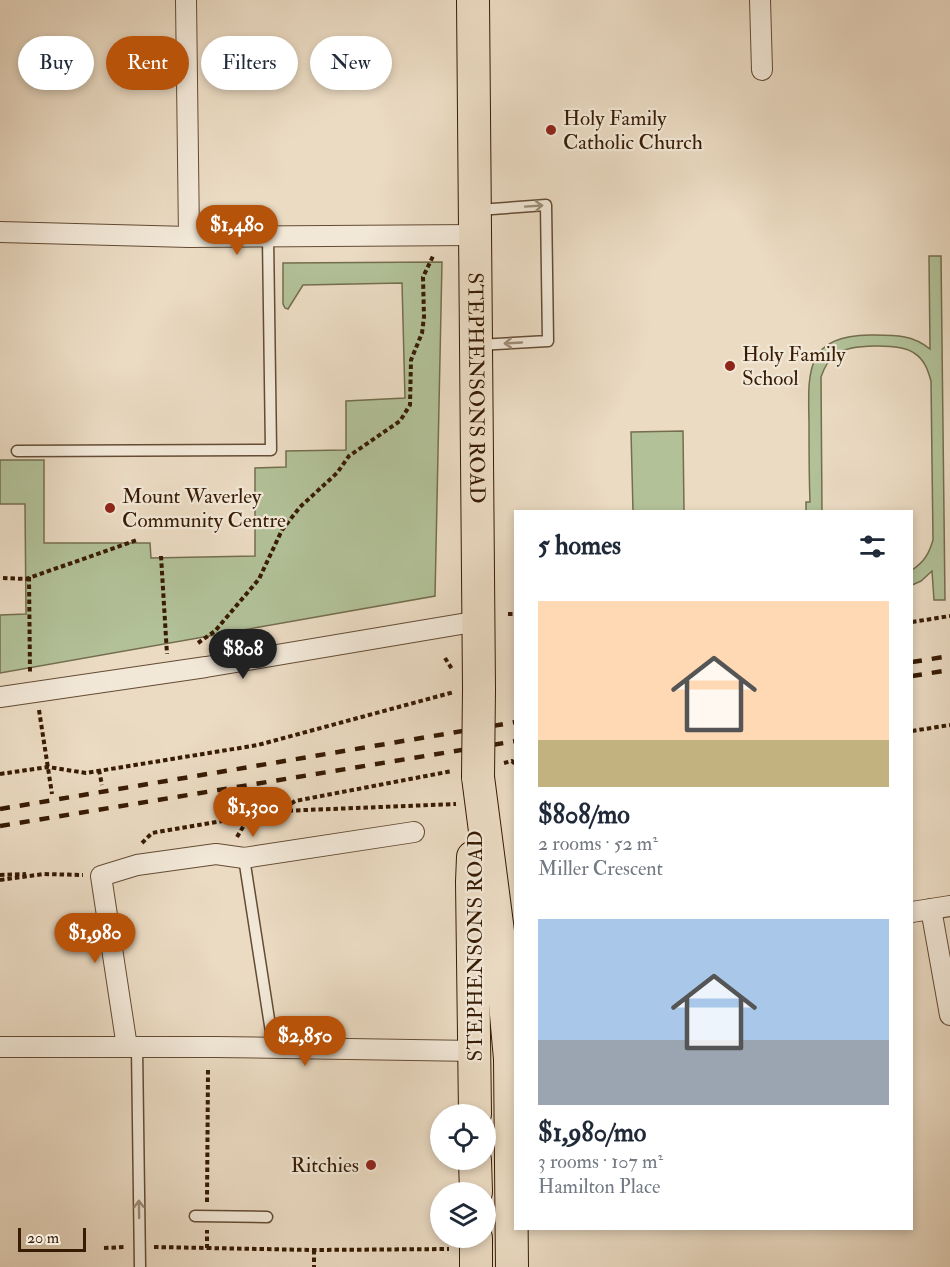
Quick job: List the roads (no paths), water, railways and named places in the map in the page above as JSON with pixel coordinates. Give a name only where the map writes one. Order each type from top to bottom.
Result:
[{"type":"main road","name":"STEPHENSONS ROAD","points":[[473,0],[477,345],[494,618],[468,690],[508,953],[511,1003],[512,1267]]},
{"type":"main road","name":"STEPHENSONS ROAD","points":[[475,1104],[472,882],[480,770]]},
{"type":"main road","points":[[466,1248],[476,1267]]},
{"type":"street","points":[[186,0],[189,237]]},
{"type":"street","points":[[760,0],[762,70]]},
{"type":"street","points":[[0,232],[268,237],[475,223]]},
{"type":"street","points":[[0,697],[33,683],[169,672],[494,618]]},
{"type":"street","points":[[132,1048],[101,876],[137,865],[216,854],[244,858],[414,832]]},
{"type":"street","points":[[931,909],[950,1015]]},
{"type":"street","points":[[0,1047],[272,1047],[475,1051]]},
{"type":"lane","points":[[475,223],[546,205],[548,341],[477,345]]},
{"type":"lane","points":[[17,451],[271,450],[268,237]]},
{"type":"lane","points":[[244,858],[272,1047]]},
{"type":"lane","points":[[132,1048],[140,1267]]},
{"type":"lane","points":[[201,1216],[267,1216]]},
{"type":"railway","points":[[913,662],[950,656]]},
{"type":"railway","points":[[913,676],[950,670]]},
{"type":"railway","points":[[0,809],[514,722]]},
{"type":"railway","points":[[0,826],[514,741]]},
{"type":"place","name":"Holy Family Catholic Church","points":[[551,130]]},
{"type":"place","name":"Holy Family School","points":[[730,366]]},
{"type":"place","name":"Mount Waverley Community Centre","points":[[110,508]]},
{"type":"place","name":"Ritchies","points":[[371,1165]]}]
